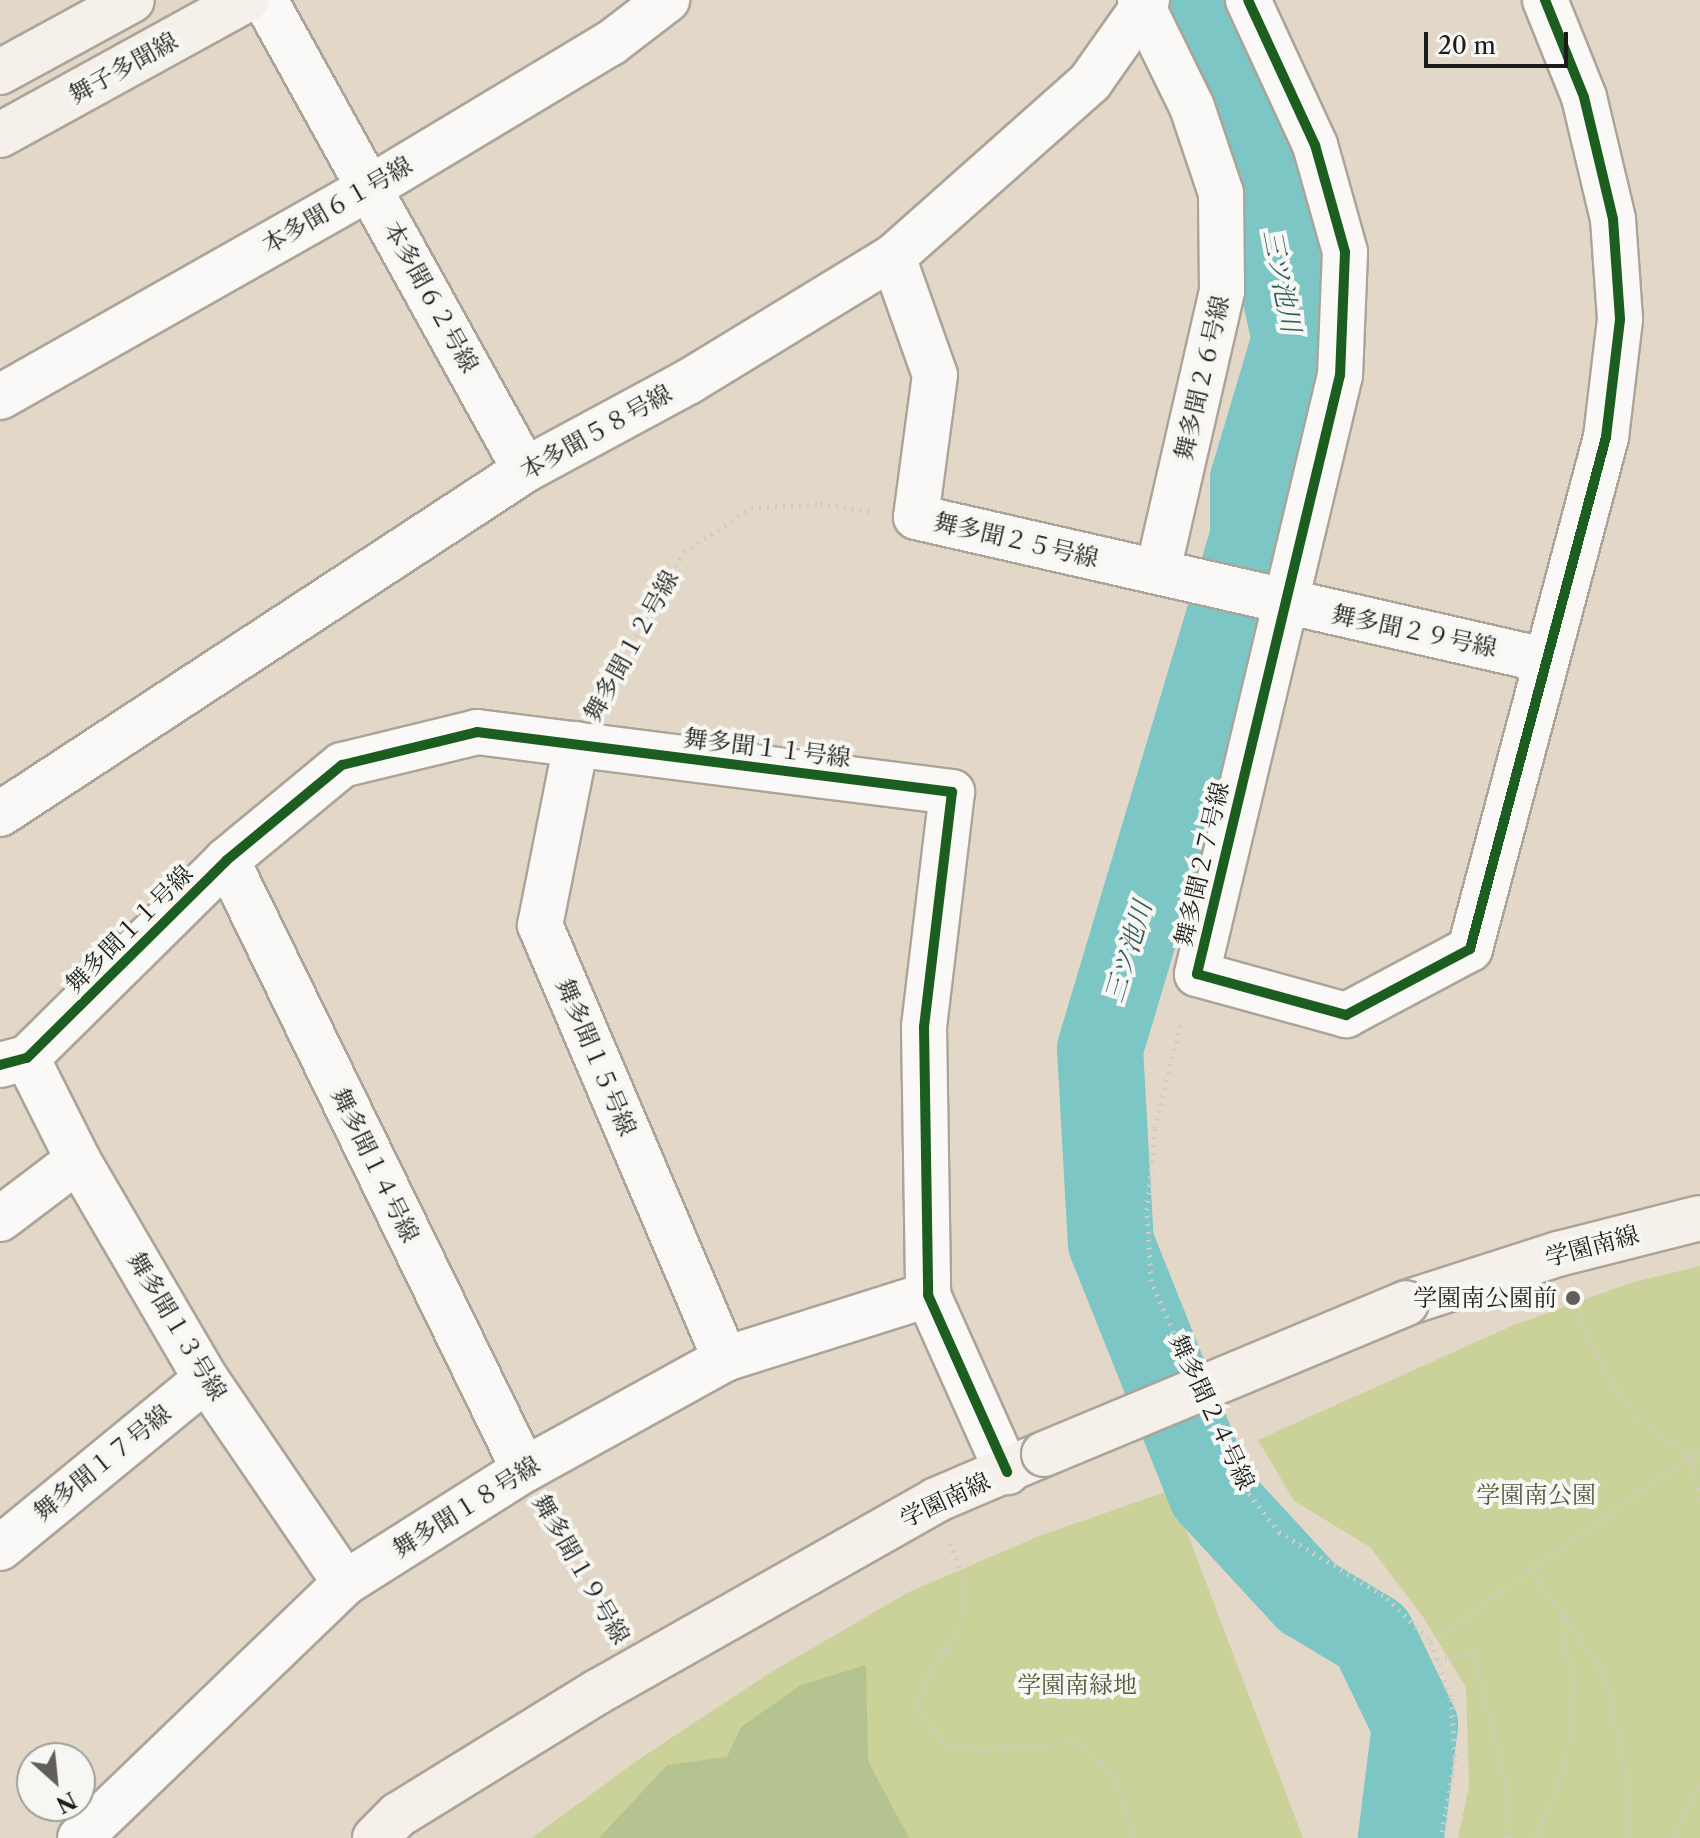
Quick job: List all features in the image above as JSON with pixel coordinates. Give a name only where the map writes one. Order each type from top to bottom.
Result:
[{"type":"street","points":[[0,72],[132,0]]},
{"type":"street","name":"舞子多聞線","points":[[0,135],[246,0]]},
{"type":"street","name":"本多聞６２号線","points":[[265,0],[525,470]]},
{"type":"street","name":"本多聞６１号線","points":[[0,397],[371,187],[611,43],[667,0]]},
{"type":"street","name":"舞多聞２７号線","points":[[1248,0],[1315,145],[1345,252],[1340,375],[1197,974],[1346,1015],[1470,949],[1544,660],[1606,437],[1620,319],[1610,204],[1584,97],[1545,0]]},
{"type":"street","name":"本多聞５８号線","points":[[0,814],[525,470],[688,382],[893,257],[1090,82],[1143,2]]},
{"type":"street","name":"舞多聞２６号線","points":[[1143,2],[1192,107],[1221,193],[1222,291],[1158,571]]},
{"type":"street","name":"舞多聞２５号線","points":[[893,257],[935,375],[916,517],[1285,603]]},
{"type":"street","name":"舞多聞２９号線","points":[[1285,603],[1544,660]]},
{"type":"street","name":"舞多聞１１号線","points":[[13,1062],[227,860],[342,765],[477,732],[952,792],[924,1027],[928,1295],[1026,1463]]},
{"type":"street","name":"舞多聞１５号線","points":[[576,744],[540,925],[725,1359]]},
{"type":"street","name":"舞多聞１４号線","points":[[227,860],[524,1470]]},
{"type":"street","name":"舞多聞１３号線","points":[[13,1062],[78,1160],[206,1379],[345,1583]]},
{"type":"street","points":[[0,1219],[78,1160]]},
{"type":"street","name":"学園南線","points":[[375,1838],[398,1815],[639,1669],[936,1500],[1406,1303],[1558,1254],[1700,1218]]},
{"type":"street","name":"舞多聞１８号線","points":[[80,1838],[345,1583],[524,1470],[725,1359],[928,1295]]},
{"type":"street","name":"舞多聞１７号線","points":[[0,1548],[206,1379]]},
{"type":"path","points":[[1558,1254],[1593,1350],[1636,1418],[1700,1461]]},
{"type":"path","points":[[1431,1642],[1529,1567],[1700,1449]]},
{"type":"path","points":[[1691,1456],[1700,1498]]},
{"type":"path","points":[[936,1500],[964,1582],[963,1598],[960,1628],[926,1679],[917,1709],[948,1746],[981,1750],[1075,1742],[1112,1771],[1135,1838]]},
{"type":"path","points":[[1529,1567],[1605,1676],[1625,1770],[1630,1838]]},
{"type":"path","points":[[1536,1838],[1567,1758],[1575,1678],[1564,1649],[1564,1616]]},
{"type":"path","points":[[1437,1660],[1473,1654],[1505,1780],[1507,1838]]},
{"type":"path","points":[[1673,1838],[1700,1783]]},
{"type":"green space","name":"学園南公園","points":[[1700,1266],[1700,1838],[1458,1838],[1469,1787],[1466,1687],[1423,1617],[1370,1547],[1294,1501],[1258,1440],[1514,1325],[1630,1283]]},
{"type":"green space","name":"学園南緑地","points":[[1171,1490],[1303,1838],[532,1838],[635,1762],[768,1674],[909,1592],[1039,1536]]},
{"type":"green space","points":[[866,1665],[868,1761],[909,1838],[599,1838],[667,1765],[727,1757],[741,1727],[801,1685]]},
{"type":"waterway","name":"三ツ池川","points":[[1187,0],[1245,112],[1295,339],[1253,480],[1253,537],[1100,1049],[1111,1243],[1211,1493],[1307,1597],[1372,1636],[1415,1725],[1401,1838]]},
{"type":"cycle path","points":[[1248,0],[1315,145],[1345,252],[1340,375],[1197,974],[1346,1015],[1470,949],[1606,437],[1620,319],[1613,219],[1584,97],[1545,0]]},
{"type":"cycle path","points":[[0,1065],[27,1058],[227,860],[342,765],[477,732],[952,792],[924,1027],[928,1295],[1007,1472]]},
{"type":"place","name":"学園南公園前","points":[[1573,1298]]}]
